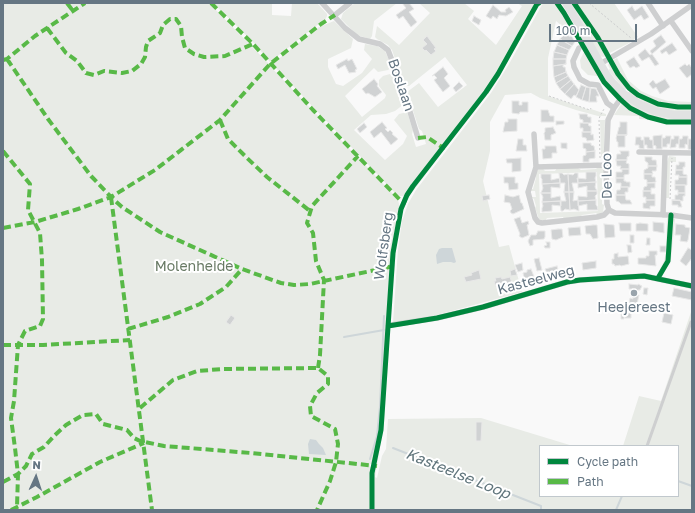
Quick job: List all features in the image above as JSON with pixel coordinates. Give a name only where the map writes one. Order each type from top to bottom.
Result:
[{"type":"street","name":"Boslaan","points":[[322,3],[335,15],[345,28],[359,39],[380,44],[388,50],[404,92],[418,138]]},
{"type":"street","points":[[335,15],[350,3]]},
{"type":"street","points":[[566,3],[576,18],[600,64],[612,82],[624,94],[639,104],[655,111],[674,115],[692,115]]},
{"type":"street","points":[[648,3],[663,26]]},
{"type":"street","points":[[600,64],[671,21],[692,5]]},
{"type":"street","points":[[671,21],[692,51]]},
{"type":"street","points":[[579,48],[573,61],[575,72],[580,79],[589,84],[598,85],[608,104],[614,108]]},
{"type":"street","name":"De Loo","points":[[624,94],[608,120],[606,165],[607,204],[609,210],[615,213],[692,218]]},
{"type":"street","points":[[534,134],[536,167],[528,192],[538,222],[597,218],[604,215],[609,210]]},
{"type":"street","points":[[639,152],[692,153]]},
{"type":"street","points":[[663,215],[665,153]]},
{"type":"street","points":[[536,167],[606,165]]},
{"type":"street","name":"Kasteelweg","points":[[391,325],[437,318],[483,307],[567,282],[580,280],[644,276],[692,286]]},
{"type":"lane","points":[[647,445],[692,321]]},
{"type":"path","points":[[589,3],[636,42]]},
{"type":"path","points":[[549,96],[590,110],[591,108]]},
{"type":"path","points":[[600,165],[599,119],[608,104]]},
{"type":"path","points":[[664,198],[670,199],[672,153]]},
{"type":"green space","name":"Molenheide","points":[[3,3],[209,3],[269,64],[266,67],[268,69],[270,66],[396,197],[400,208],[393,240],[391,265],[386,266],[386,269],[391,268],[380,430],[373,464],[370,464],[370,467],[372,467],[371,476],[381,432],[390,327],[384,424],[375,477],[377,478],[382,456],[386,449],[388,419],[481,418],[570,445],[539,445],[539,497],[679,497],[679,445],[623,445],[639,396],[661,401],[692,309],[692,510],[3,510]]},
{"type":"green space","points":[[213,3],[272,3],[272,15],[291,16],[292,3],[317,3],[327,14],[327,16],[325,20],[270,62],[253,42]]},
{"type":"green space","points":[[355,3],[397,3],[374,21],[372,36],[370,39],[357,35],[341,19],[343,13]]},
{"type":"green space","points":[[419,3],[464,3],[474,11],[468,19],[496,45],[522,6],[517,3],[536,3],[497,74],[405,196],[400,196],[396,194],[272,64],[319,27],[334,21],[353,39],[351,48],[328,59],[328,67],[336,84],[343,86],[362,73],[372,59],[364,50],[365,44],[377,46],[385,51],[392,67],[388,70],[378,72],[374,68],[345,96],[362,117],[385,98],[386,95],[379,86],[379,80],[383,76],[394,74],[404,104],[395,111],[386,114],[371,115],[354,130],[385,160],[403,144],[407,136],[394,120],[399,114],[407,112],[413,130],[412,134],[416,147],[426,144],[422,131],[419,129],[407,92],[419,83],[438,107],[467,85],[445,57],[409,86],[404,85],[392,50],[388,45],[375,37],[377,26],[399,45],[430,13]]},
{"type":"green space","points":[[543,3],[556,3],[580,42],[579,43],[569,29],[568,31],[556,21],[548,58],[548,96],[606,114],[606,116],[598,116],[576,110],[540,98],[531,93],[505,95],[490,122],[490,151],[483,181],[499,247],[509,245],[522,292],[437,315],[393,323],[398,249],[402,221],[408,204],[416,190],[491,93]]},
{"type":"green space","points":[[569,3],[573,3],[579,11],[596,37],[606,56],[600,56]]},
{"type":"green space","points":[[575,3],[614,3],[638,37],[608,54]]},
{"type":"green space","points":[[538,5],[500,74],[408,198],[400,218],[389,324],[395,240],[403,204],[412,188],[497,76]]},
{"type":"green space","points":[[581,44],[598,73],[597,76],[588,75],[581,68],[580,60],[584,52],[580,45]]},
{"type":"green space","points":[[617,58],[628,80],[641,91],[668,101],[692,102],[692,106],[682,107],[667,105],[644,97],[630,87],[621,76],[612,61]]},
{"type":"green space","points":[[610,62],[619,78],[627,87],[625,91],[608,70],[610,69],[608,65]]},
{"type":"green space","points":[[630,91],[651,103],[675,108],[692,108],[692,111],[674,112],[651,106],[627,93]]},
{"type":"green space","points":[[624,99],[692,117],[692,121],[670,121],[654,117],[632,108],[623,100]]},
{"type":"green space","points":[[622,103],[638,113],[657,120],[639,119],[639,116],[614,115]]},
{"type":"green space","points":[[600,120],[605,120],[604,157],[601,157]]},
{"type":"green space","points":[[669,156],[676,157],[676,162],[670,162],[669,198],[666,198],[667,162]]},
{"type":"green space","points":[[598,167],[604,169],[604,177],[602,179],[602,186],[604,188],[602,197],[602,204],[604,205],[603,212],[598,215],[596,213],[564,219],[563,217],[547,218],[545,221],[539,219],[535,208],[536,206],[534,199],[531,197],[536,197],[535,191],[530,191],[533,189],[536,178],[535,175],[538,170],[543,169],[545,171],[555,171],[557,168],[578,168],[581,170],[596,169]],"holes":[[[597,172],[598,211],[540,213],[539,174]]]},
{"type":"green space","points":[[667,218],[675,219],[671,259],[662,277],[657,276],[664,261],[666,252]]},
{"type":"shaded area","points":[[452,248],[456,262],[443,262],[437,264],[436,255],[439,249]]},
{"type":"shaded area","points":[[310,439],[316,440],[323,448],[326,455],[309,454],[308,444]]},
{"type":"building","points":[[402,3],[409,3],[414,9],[409,12],[417,22],[411,27],[403,16],[399,19],[396,15],[406,8]]},
{"type":"building","points":[[493,5],[501,12],[506,12],[505,10],[509,7],[513,12],[506,16],[499,15],[497,19],[493,16],[491,19],[486,16]]},
{"type":"building","points":[[632,6],[635,11],[642,6],[649,17],[644,20],[641,15],[634,20],[627,10]]},
{"type":"building","points":[[474,16],[481,20],[479,25],[472,21]]},
{"type":"building","points":[[565,33],[570,37],[571,35],[575,42],[572,46],[560,39]]},
{"type":"building","points":[[661,35],[666,42],[652,54],[650,51],[656,46],[653,41]]},
{"type":"building","points":[[427,36],[436,48],[434,49],[436,51],[431,55],[422,48],[427,44],[423,40]]},
{"type":"building","points":[[560,39],[572,46],[569,50],[557,45]]},
{"type":"building","points":[[672,43],[677,50],[669,55],[666,51],[662,54],[660,51]]},
{"type":"building","points":[[557,45],[569,50],[567,55],[554,52]]},
{"type":"building","points":[[645,49],[650,55],[652,54],[659,64],[655,66],[649,57],[642,61],[638,55]]},
{"type":"building","points":[[554,52],[567,55],[566,59],[553,59]]},
{"type":"building","points":[[634,57],[640,66],[630,68],[626,62]]},
{"type":"building","points":[[347,59],[348,61],[352,59],[357,69],[355,70],[356,72],[349,73],[345,65],[338,69],[336,65]]},
{"type":"building","points":[[553,59],[566,59],[566,64],[553,66]]},
{"type":"building","points":[[566,64],[563,65],[563,67],[565,67],[566,72],[554,77],[553,66]]},
{"type":"building","points":[[685,64],[687,66],[689,64],[692,68],[692,74],[687,78],[679,68]]},
{"type":"building","points":[[443,67],[448,74],[444,78],[450,86],[443,92],[434,80],[437,78],[434,75],[432,76]]},
{"type":"building","points":[[566,72],[568,76],[556,83],[554,77]]},
{"type":"building","points":[[568,76],[571,80],[560,89],[556,83]]},
{"type":"building","points":[[374,79],[382,92],[375,97],[368,93],[366,94],[362,89]]},
{"type":"building","points":[[665,79],[670,87],[660,94],[656,87],[653,89],[649,84],[653,80],[656,84]]},
{"type":"building","points":[[571,80],[574,84],[565,94],[560,89]]},
{"type":"building","points":[[459,82],[463,86],[456,92],[453,88]]},
{"type":"building","points":[[574,84],[579,90],[576,96],[574,95],[571,99],[565,94]]},
{"type":"building","points":[[581,85],[586,87],[582,100],[576,97]]},
{"type":"building","points":[[586,87],[591,88],[589,102],[582,100]]},
{"type":"building","points":[[590,88],[596,89],[599,96],[596,96],[597,102],[589,102]]},
{"type":"building","points":[[512,101],[519,101],[519,105],[522,105],[522,102],[528,102],[528,112],[520,112],[519,114],[512,113]]},
{"type":"building","points":[[541,110],[548,110],[550,116],[554,116],[554,122],[541,122]]},
{"type":"building","points":[[579,114],[587,114],[588,117],[591,117],[591,123],[583,123],[583,120],[580,119]]},
{"type":"building","points":[[508,119],[517,119],[517,131],[503,132],[505,122],[508,122]]},
{"type":"building","points":[[556,121],[564,121],[564,124],[556,125]]},
{"type":"building","points":[[382,122],[387,128],[385,129],[388,132],[390,130],[398,139],[391,145],[381,132],[374,138],[370,132]]},
{"type":"building","points":[[620,122],[627,122],[627,135],[617,135]]},
{"type":"building","points":[[364,123],[367,127],[360,133],[357,129]]},
{"type":"building","points":[[580,123],[588,123],[589,126],[591,126],[591,132],[583,132],[583,128],[580,128]]},
{"type":"building","points":[[553,127],[556,133],[551,135],[551,140],[545,140],[545,128]]},
{"type":"building","points":[[582,132],[591,132],[594,140],[587,141],[586,138],[582,137]]},
{"type":"building","points":[[617,135],[625,135],[625,147],[618,147],[616,138]]},
{"type":"building","points":[[662,135],[662,149],[656,149],[656,146],[653,145],[653,136]]},
{"type":"building","points":[[666,136],[671,136],[670,144],[667,144],[667,147],[662,147],[662,138],[665,138]]},
{"type":"building","points":[[674,136],[679,136],[679,144],[676,144],[676,147],[670,148],[671,139],[674,139]]},
{"type":"building","points":[[683,136],[688,136],[688,145],[685,144],[685,148],[679,148],[679,139],[682,139]]},
{"type":"building","points":[[636,137],[641,137],[641,140],[644,140],[644,149],[639,148],[639,145],[635,145]]},
{"type":"building","points":[[644,137],[649,137],[650,140],[653,140],[653,149],[647,148],[647,145],[644,145]]},
{"type":"building","points":[[518,139],[523,139],[523,145],[526,145],[527,151],[516,151]]},
{"type":"building","points":[[688,139],[692,139],[692,150],[688,149]]},
{"type":"building","points":[[561,143],[567,143],[567,149],[561,148]]},
{"type":"building","points":[[583,143],[591,143],[591,145],[594,146],[595,151],[586,152],[586,149],[583,148]]},
{"type":"building","points":[[545,146],[556,146],[557,153],[552,153],[552,158],[543,159],[542,149],[545,149]]},
{"type":"building","points":[[595,151],[595,158],[589,159],[589,162],[583,162],[583,156],[586,155],[586,152]]},
{"type":"building","points":[[620,151],[629,151],[627,160],[616,160],[617,154],[621,154]]},
{"type":"building","points":[[645,157],[652,157],[652,160],[656,160],[657,166],[648,166],[648,163],[645,161]]},
{"type":"building","points":[[521,158],[521,171],[512,172],[512,163],[507,163],[506,159]]},
{"type":"building","points":[[616,160],[627,160],[626,163],[629,164],[629,169],[620,169],[621,166],[617,166]]},
{"type":"building","points":[[679,162],[685,162],[685,167],[683,167],[683,170],[676,170],[676,165],[679,165]]},
{"type":"building","points":[[648,166],[657,166],[656,171],[652,171],[653,174],[644,174],[644,170],[648,168]]},
{"type":"building","points":[[622,169],[629,169],[629,174],[624,175],[624,178],[616,178],[616,172],[622,172]]},
{"type":"building","points":[[676,170],[683,170],[683,174],[687,175],[687,177],[679,177],[679,175],[675,175]]},
{"type":"building","points":[[586,172],[596,172],[596,182],[578,183],[577,178],[586,179]]},
{"type":"building","points":[[559,173],[564,175],[568,174],[569,192],[564,192],[565,183],[560,183]]},
{"type":"building","points":[[578,173],[578,183],[572,183],[574,192],[569,192],[568,174],[573,175]]},
{"type":"building","points":[[541,174],[551,174],[551,180],[560,178],[560,183],[542,184]]},
{"type":"building","points":[[644,174],[652,174],[652,177],[655,177],[656,182],[647,183],[647,180],[644,179]]},
{"type":"building","points":[[504,177],[515,177],[515,183],[518,183],[518,189],[509,190],[508,183],[504,183]]},
{"type":"building","points":[[679,177],[687,177],[687,185],[675,185],[675,180],[678,180]]},
{"type":"building","points":[[616,178],[624,178],[624,181],[630,182],[630,187],[621,187],[621,183],[616,183]]},
{"type":"building","points":[[596,182],[595,187],[597,191],[587,191],[587,186],[578,188],[578,183]]},
{"type":"building","points":[[560,183],[560,188],[551,187],[551,193],[541,193],[543,188],[542,184]]},
{"type":"building","points":[[647,183],[655,183],[655,188],[651,188],[651,191],[643,191],[644,187],[647,186]]},
{"type":"building","points":[[675,185],[685,185],[685,193],[678,193],[678,190],[675,190]]},
{"type":"building","points":[[621,187],[628,187],[628,192],[625,192],[625,195],[616,195],[617,190],[620,190]]},
{"type":"building","points":[[587,191],[597,191],[595,196],[596,200],[578,201],[578,196],[587,197]]},
{"type":"building","points":[[643,191],[651,191],[651,194],[655,194],[655,200],[646,200],[646,197],[643,197]]},
{"type":"building","points":[[564,192],[569,192],[570,210],[565,209],[561,211],[560,201],[566,201]]},
{"type":"building","points":[[569,192],[574,192],[573,201],[578,200],[579,211],[574,209],[570,210]]},
{"type":"building","points":[[541,193],[551,193],[551,198],[560,196],[561,201],[542,202],[543,197]]},
{"type":"building","points":[[678,193],[685,193],[685,196],[683,196],[683,201],[672,200],[675,200],[675,195],[678,195]]},
{"type":"building","points":[[489,195],[490,199],[483,201],[482,196]]},
{"type":"building","points":[[505,195],[513,197],[519,195],[524,209],[513,214],[511,213],[510,211],[512,209],[510,203],[504,202]]},
{"type":"building","points":[[616,195],[625,195],[626,200],[630,200],[632,204],[621,204],[616,201]]},
{"type":"building","points":[[596,200],[598,210],[587,210],[587,204],[578,206],[578,201]]},
{"type":"building","points":[[646,200],[655,200],[655,206],[650,206],[650,209],[643,208],[643,203],[646,203]]},
{"type":"building","points":[[672,200],[680,200],[682,207],[672,205]]},
{"type":"building","points":[[561,201],[561,206],[552,205],[552,211],[542,212],[542,202]]},
{"type":"building","points":[[520,217],[522,223],[528,221],[529,224],[527,225],[529,235],[522,238],[519,236],[520,234],[514,219]]},
{"type":"building","points":[[653,222],[664,223],[664,233],[653,231]]},
{"type":"building","points":[[619,223],[631,223],[631,231],[620,231]]},
{"type":"building","points":[[604,224],[614,225],[615,237],[605,238]]},
{"type":"building","points":[[636,224],[648,224],[648,231],[636,231]]},
{"type":"building","points":[[676,224],[685,225],[685,227],[690,228],[687,242],[680,241],[681,235],[675,235]]},
{"type":"building","points":[[597,225],[598,238],[593,239],[590,234],[586,234],[585,226]]},
{"type":"building","points":[[580,227],[581,235],[569,236],[568,228]]},
{"type":"building","points":[[562,229],[563,237],[556,240],[552,239],[551,230]]},
{"type":"building","points":[[538,231],[545,231],[544,239],[533,240],[533,245],[530,246],[528,241],[531,235],[536,235]]},
{"type":"building","points":[[630,235],[634,235],[634,243],[630,243]]},
{"type":"building","points":[[647,238],[650,238],[650,245],[646,245]]},
{"type":"building","points":[[546,242],[550,242],[550,248],[545,248],[544,246],[547,245]]},
{"type":"building","points":[[627,245],[631,245],[632,252],[628,253]]},
{"type":"building","points":[[660,246],[666,246],[666,252],[660,252]]},
{"type":"building","points":[[688,248],[692,250],[692,258],[686,266],[680,261]]},
{"type":"building","points":[[649,251],[657,251],[657,255],[655,255],[656,266],[638,264],[638,258],[646,258],[646,256],[649,256]]},
{"type":"building","points":[[618,253],[618,257],[628,256],[629,264],[615,266],[612,264],[614,254]]},
{"type":"building","points":[[539,258],[542,270],[537,271],[534,259]]},
{"type":"building","points":[[596,261],[596,268],[583,270],[582,263]]},
{"type":"building","points":[[522,263],[523,270],[518,272],[515,265]]},
{"type":"building","points":[[557,266],[559,274],[549,277],[545,269]]},
{"type":"building","points":[[515,269],[517,275],[511,276],[510,271]]},
{"type":"building","points":[[531,269],[535,279],[525,282],[523,273]]},
{"type":"building","points":[[479,270],[481,279],[466,282],[464,277],[472,275],[471,273]]},
{"type":"building","points":[[501,277],[502,279],[510,277],[512,283],[505,284],[504,288],[502,289],[500,287],[496,287],[494,281],[496,281],[495,278]]},
{"type":"building","name":"Heejereest","points":[[629,284],[638,284],[642,286],[640,290],[638,290],[637,295],[639,295],[637,304],[629,303],[630,298],[633,299],[631,291],[633,292],[633,289],[629,289]]},
{"type":"building","points":[[644,288],[648,288],[647,295],[643,294]]},
{"type":"building","points":[[674,288],[692,292],[692,300],[672,296]]},
{"type":"building","points":[[621,309],[624,309],[624,319],[621,319]]},
{"type":"building","points":[[625,310],[631,310],[631,318],[625,318]]},
{"type":"building","points":[[664,313],[673,315],[671,324],[662,322]]},
{"type":"building","points":[[231,315],[235,318],[230,325],[226,322]]},
{"type":"building","points":[[476,422],[482,422],[481,441],[476,441]]},
{"type":"waterway","points":[[370,459],[377,436],[380,406],[384,316]]},
{"type":"waterway","points":[[344,337],[384,330]]},
{"type":"waterway","name":"Kasteelse Loop","points":[[393,448],[541,506],[541,510]]},
{"type":"waterway","name":"Kasteelse Loop","points":[[679,481],[692,486]]},
{"type":"waterway","name":"Kasteelse Loop","points":[[616,510],[622,497]]},
{"type":"marked path","points":[[67,3],[73,11]]},
{"type":"marked path","points":[[3,60],[7,59],[35,36],[85,3]]},
{"type":"marked path","points":[[211,3],[253,44],[313,110],[401,201],[406,203]]},
{"type":"marked path","points":[[3,228],[35,222],[111,197],[155,170],[220,120],[270,64],[321,24],[335,15]]},
{"type":"marked path","points":[[47,28],[66,53],[77,61],[86,73],[94,75],[104,71],[122,73],[132,71],[141,64],[145,57],[148,41],[160,33],[163,25],[170,19],[176,19],[181,26],[185,48],[194,54],[204,57],[225,56],[253,44]]},
{"type":"marked path","points":[[7,59],[48,119],[91,176],[122,207],[160,232],[242,269],[281,283],[294,285],[310,284],[394,266]]},
{"type":"marked path","points":[[220,120],[228,139],[267,177],[310,211]]},
{"type":"marked path","points":[[418,138],[427,137],[442,147],[443,150]]},
{"type":"marked path","points":[[3,151],[30,184],[28,210],[40,233],[42,260],[43,319],[40,326],[25,331],[18,345],[14,401],[11,418],[18,474],[17,507]]},
{"type":"marked path","points":[[318,368],[324,280],[316,261],[313,233],[307,223],[312,206],[358,156]]},
{"type":"marked path","points":[[111,197],[152,510]]},
{"type":"marked path","points":[[128,329],[168,317],[200,304],[226,287],[242,269]]},
{"type":"marked path","points":[[3,345],[43,345],[130,340]]},
{"type":"marked path","points":[[140,408],[173,380],[197,371],[223,369],[318,368],[328,376],[328,384],[317,393],[310,406],[311,416],[335,429],[338,444],[336,462],[330,481],[317,510]]},
{"type":"marked path","points":[[3,482],[18,474],[26,466],[32,454],[44,447],[66,425],[83,415],[96,414],[103,424],[127,430],[134,438],[140,441],[164,446],[377,466]]},
{"type":"marked path","points":[[11,510],[100,462],[144,443]]},
{"type":"cycle path","name":"Wolfsberg","points":[[372,510],[372,473],[381,430],[393,253],[401,209],[413,186],[486,92],[498,74],[537,4],[539,3]]},
{"type":"cycle path","points":[[557,3],[604,82],[630,108],[648,117],[667,122],[692,122]]},
{"type":"cycle path","points":[[574,3],[598,38],[618,74],[629,88],[638,95],[658,104],[678,107],[692,107]]},
{"type":"cycle path","points":[[658,278],[668,261],[671,215]]},
{"type":"cycle path","points":[[388,326],[437,318],[483,307],[567,282],[580,280],[644,276],[692,286]]},
{"type":"place","name":"Heejereest","points":[[634,293]]}]
